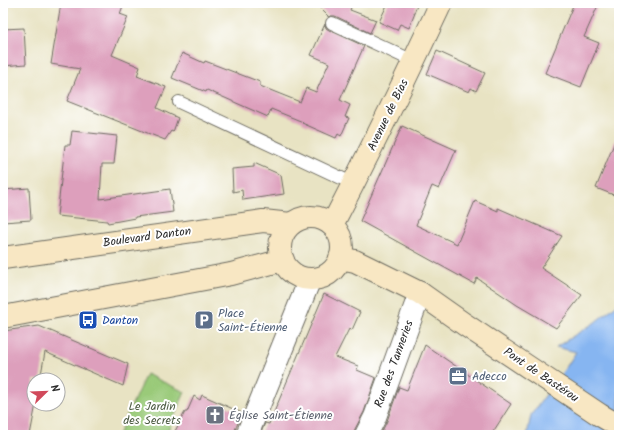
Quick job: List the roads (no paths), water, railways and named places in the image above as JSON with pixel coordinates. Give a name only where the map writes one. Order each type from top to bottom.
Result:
[{"type":"main road","name":"Avenue de Bias","points":[[332,225],[354,184],[441,3]]},
{"type":"main road","points":[[307,217],[316,217],[332,225],[338,232],[342,250],[335,267],[328,273],[310,279],[294,273],[287,267],[280,250],[281,241],[291,224],[307,217]]},
{"type":"main road","name":"Boulevard Danton","points":[[3,258],[263,221],[291,224]]},
{"type":"main road","name":"Pont de Bastérou","points":[[340,258],[355,261],[420,292],[464,324],[600,415],[619,426]]},
{"type":"main road","points":[[3,317],[231,274],[283,260]]},
{"type":"street","points":[[247,435],[310,279]]},
{"type":"street","name":"Rue des Tanneries","points":[[366,435],[375,417],[420,292]]},
{"type":"lane","points":[[332,23],[414,61]]},
{"type":"lane","points":[[179,102],[354,184]]},
{"type":"water","points":[[619,303],[619,435],[527,435],[531,415],[576,352],[556,347],[594,323]]},
{"type":"place","name":"Danton","points":[[88,320]]},
{"type":"place","name":"Place Saint-Étienne","points":[[204,320]]},
{"type":"place","name":"Adecco","points":[[458,376]]},
{"type":"place","name":"Église Saint-Étienne","points":[[215,415]]},
{"type":"park label","name":"Le Jardin des Secrets","points":[[152,413]]}]
